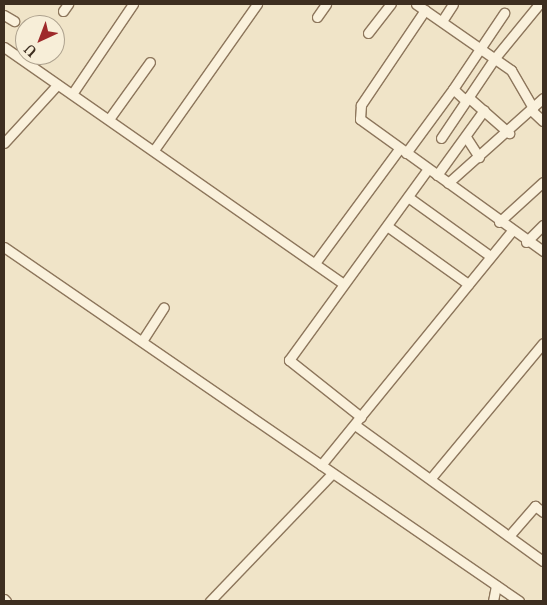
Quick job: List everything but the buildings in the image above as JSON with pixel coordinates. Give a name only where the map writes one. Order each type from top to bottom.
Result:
[{"type":"street","points":[[72,94],[133,4]]},
{"type":"street","points":[[154,150],[257,4]]},
{"type":"street","points":[[318,17],[326,4]]},
{"type":"street","points":[[368,33],[391,4]]},
{"type":"street","points":[[416,4],[511,70],[532,109],[543,121]]},
{"type":"street","points":[[442,21],[453,4]]},
{"type":"street","points":[[441,138],[494,59],[539,4]]},
{"type":"street","points":[[426,10],[360,110],[363,122],[526,242],[543,251]]},
{"type":"street","points":[[315,263],[453,89],[504,13]]},
{"type":"street","points":[[4,14],[14,22]]},
{"type":"street","points":[[4,48],[154,150],[344,284]]},
{"type":"street","points":[[109,119],[150,62]]},
{"type":"street","points":[[4,143],[57,85]]},
{"type":"street","points":[[453,89],[484,110],[509,133]]},
{"type":"street","points":[[448,183],[509,133],[543,98]]},
{"type":"street","points":[[437,175],[484,110]]},
{"type":"street","points":[[466,137],[479,157]]},
{"type":"street","points":[[428,169],[289,362],[358,421],[543,561]]},
{"type":"street","points":[[499,222],[543,182]]},
{"type":"street","points":[[408,197],[490,256]]},
{"type":"street","points":[[526,242],[543,225]]},
{"type":"street","points":[[387,226],[468,284]]},
{"type":"street","points":[[320,465],[512,231]]},
{"type":"street","points":[[4,246],[332,474],[519,601]]},
{"type":"street","points":[[142,341],[164,308]]},
{"type":"street","points":[[431,478],[543,343]]},
{"type":"street","points":[[210,601],[332,474]]},
{"type":"street","points":[[509,536],[535,506],[543,512]]},
{"type":"street","points":[[493,601],[496,585]]}]
